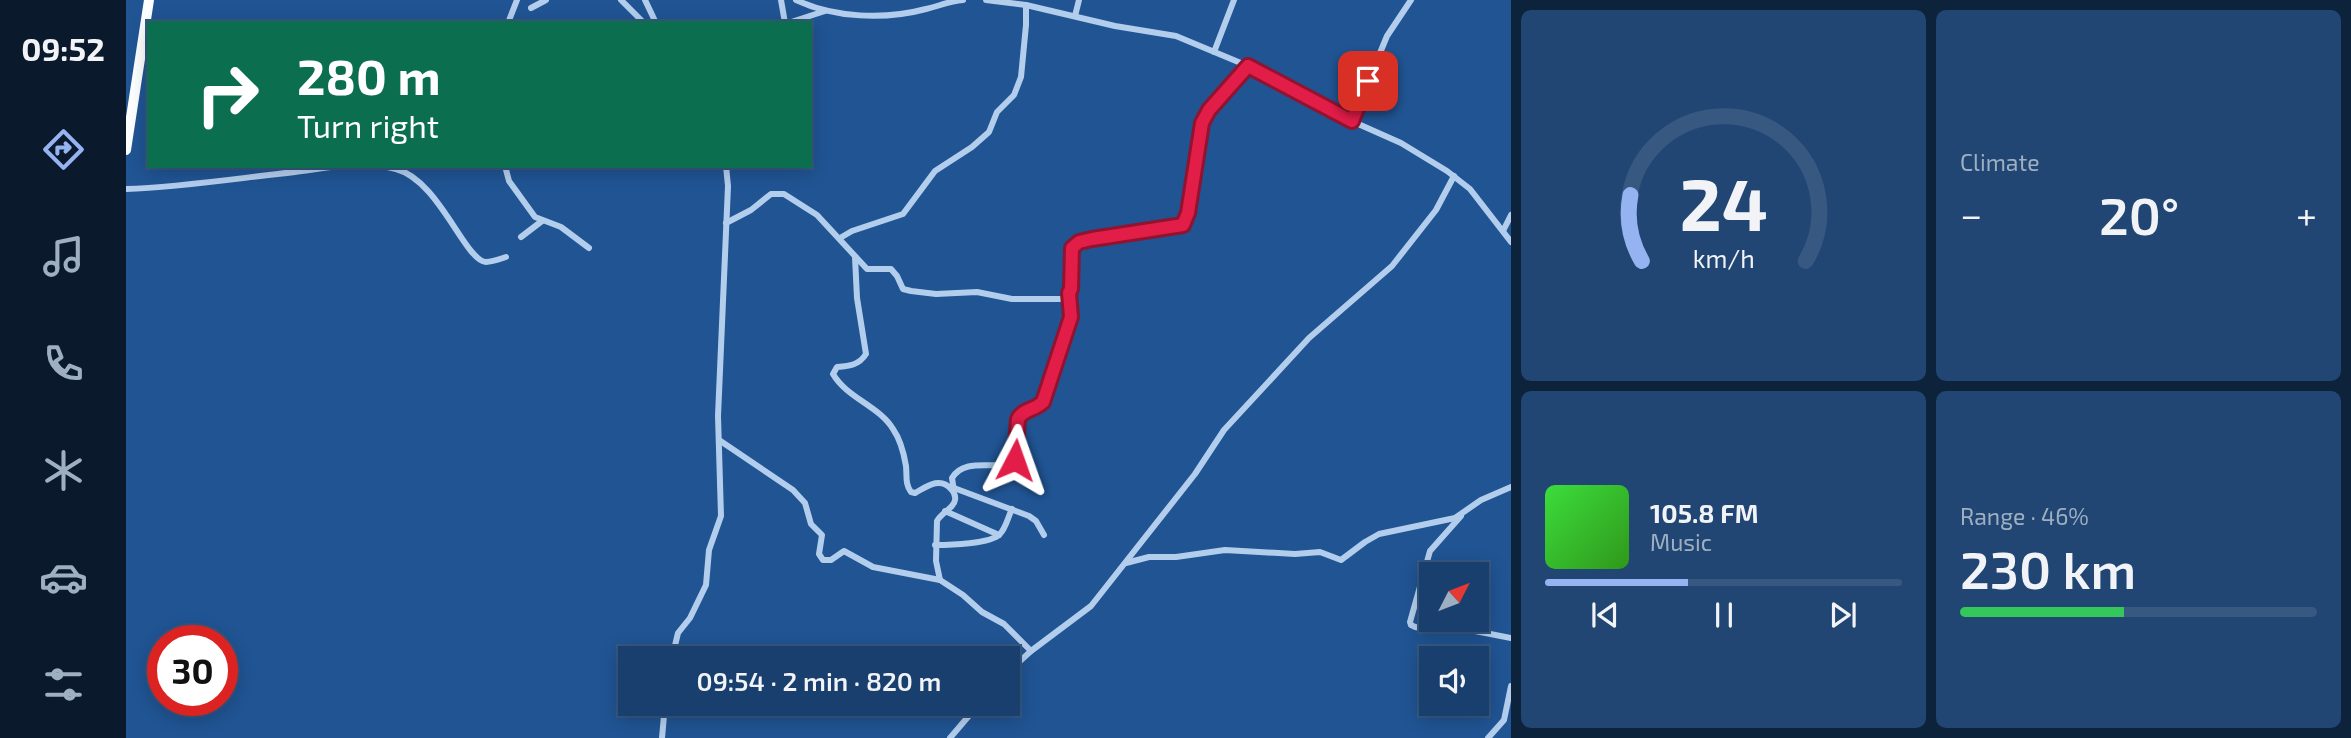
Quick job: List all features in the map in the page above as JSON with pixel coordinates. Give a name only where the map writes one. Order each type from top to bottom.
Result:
[{"type":"highway","points":[[126,150],[149,0]]},
{"type":"street","points":[[509,21],[517,0]]},
{"type":"street","points":[[531,8],[547,0]]},
{"type":"street","points":[[621,0],[642,21]]},
{"type":"street","points":[[645,0],[655,21]]},
{"type":"street","points":[[781,0],[786,21]]},
{"type":"street","points":[[796,0],[827,10],[884,15],[963,0]]},
{"type":"street","points":[[986,0],[1026,5],[1115,26],[1176,36],[1248,66],[1352,121],[1401,143],[1454,176],[1470,189],[1511,242]]},
{"type":"street","points":[[1075,16],[1079,0]]},
{"type":"street","points":[[1214,52],[1234,0]]},
{"type":"street","points":[[1352,121],[1387,36],[1411,0]]},
{"type":"street","points":[[840,238],[852,231],[903,214],[935,171],[972,147],[989,132],[1000,108],[1014,94],[1021,77],[1026,5]]},
{"type":"street","points":[[793,21],[827,10]]},
{"type":"street","points":[[726,223],[751,211],[771,194],[784,194],[817,215],[863,266],[871,271],[891,270],[903,289],[936,294],[977,292],[1012,299],[1044,301],[1063,299],[1071,289],[1070,254],[1079,242],[1176,227],[1185,223],[1202,123],[1209,110],[1248,66]]},
{"type":"street","points":[[126,189],[207,183],[326,168]]},
{"type":"street","points":[[393,168],[421,182],[437,199],[464,243],[478,260],[486,262],[506,257]]},
{"type":"street","points":[[506,168],[509,181],[537,218],[561,227],[589,248]]},
{"type":"street","points":[[675,646],[678,633],[690,618],[706,585],[709,550],[720,524],[719,379],[728,186],[726,168]]},
{"type":"street","points":[[1020,661],[1091,606],[1203,464],[1224,430],[1319,329],[1392,266],[1436,210],[1454,176]]},
{"type":"street","points":[[1503,231],[1511,215]]},
{"type":"street","points":[[521,237],[544,221]]},
{"type":"street","points":[[855,257],[857,298],[866,354],[860,362],[837,367],[833,374],[848,391],[878,412],[894,430],[904,455],[907,485],[911,492],[915,493],[937,483],[944,484],[954,491],[1012,509],[1034,520],[1044,535]]},
{"type":"street","points":[[940,580],[935,545],[937,521],[955,502],[952,477],[957,471],[986,464],[1005,465],[1013,462],[1018,419],[1021,413],[1038,407],[1043,402],[1061,349],[1072,312],[1069,293]]},
{"type":"street","points":[[719,440],[793,489],[802,498],[811,524],[822,535],[819,554],[823,559],[831,560],[844,551],[873,567],[940,580],[982,612],[1004,624],[1031,651]]},
{"type":"street","points":[[1427,562],[1430,551],[1462,515],[1481,500],[1511,487]]},
{"type":"street","points":[[935,545],[961,545],[999,535],[1012,509]]},
{"type":"street","points":[[945,510],[999,535]]},
{"type":"street","points":[[1124,564],[1149,557],[1176,557],[1225,550],[1295,554],[1320,552],[1341,560],[1379,534],[1436,524],[1462,515]]},
{"type":"street","points":[[1419,590],[1410,622],[1419,629]]},
{"type":"street","points":[[1480,632],[1511,638]]},
{"type":"street","points":[[1488,738],[1504,720],[1511,686]]},
{"type":"street","points":[[662,738],[664,716]]},
{"type":"street","points":[[950,738],[969,716]]},
{"type":"route","points":[[1015,460],[1018,419],[1021,413],[1038,407],[1043,402],[1071,317],[1069,293],[1072,248],[1079,242],[1092,239],[1176,227],[1185,223],[1202,123],[1209,110],[1248,66],[1352,121],[1368,81]]}]
